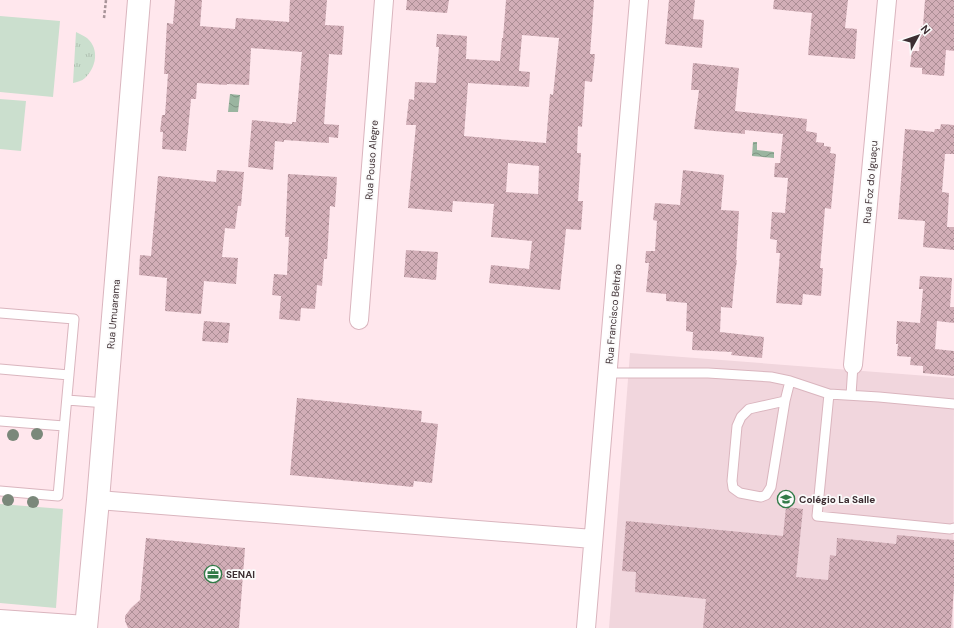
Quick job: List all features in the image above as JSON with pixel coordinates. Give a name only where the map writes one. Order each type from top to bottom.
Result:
[{"type":"street","name":"Rua Umuarama","points":[[86,627],[98,500],[139,0]]},
{"type":"street","name":"Rua Pouso Alegre","points":[[359,320],[384,0]]},
{"type":"street","name":"Rua Francisco Beltrão","points":[[586,628],[639,0]]},
{"type":"street","name":"Rua Foz do Iguaçu","points":[[853,365],[887,0]]},
{"type":"street","points":[[98,500],[594,539]]},
{"type":"street","points":[[0,619],[86,627]]},
{"type":"lane","points":[[0,313],[74,319],[58,496],[0,491]]},
{"type":"lane","points":[[851,395],[853,365]]},
{"type":"lane","points":[[0,369],[69,376]]},
{"type":"lane","points":[[608,373],[708,373],[771,378],[790,381],[828,394],[954,404]]},
{"type":"lane","points":[[785,401],[749,409],[741,417],[737,426],[732,481],[733,488],[740,493],[761,497],[766,495],[771,487],[785,401],[790,381]]},
{"type":"lane","points":[[828,394],[817,516],[950,529],[954,528]]},
{"type":"lane","points":[[67,400],[106,403]]},
{"type":"lane","points":[[0,421],[64,426]]},
{"type":"path","points":[[104,18],[106,0]]},
{"type":"shaded area","name":"Colégio La Salle","points":[[630,353],[954,378],[953,628],[609,628]]},
{"type":"green space","points":[[0,16],[60,21],[53,97],[0,92]]},
{"type":"green space","points":[[76,32],[91,42],[94,47],[95,58],[89,74],[82,80],[73,83]]},
{"type":"green space","points":[[0,99],[26,101],[21,151],[0,149]]},
{"type":"green space","points":[[0,504],[63,509],[56,608],[0,603]]},
{"type":"water","points":[[230,94],[240,95],[238,112],[228,112]]},
{"type":"water","points":[[753,142],[757,142],[757,150],[774,152],[774,158],[752,156]]},
{"type":"building","points":[[175,0],[202,0],[200,26],[235,29],[236,18],[289,22],[290,0],[327,0],[325,25],[344,26],[342,55],[329,54],[324,124],[339,125],[338,138],[329,137],[329,143],[284,140],[284,142],[275,141],[273,170],[248,167],[252,120],[292,124],[292,122],[296,122],[302,52],[251,48],[249,85],[197,83],[196,99],[191,99],[186,151],[162,149],[163,132],[160,132],[162,115],[165,115],[168,74],[164,74],[167,23],[173,24]]},
{"type":"building","points":[[407,0],[449,0],[447,13],[406,10]]},
{"type":"building","points":[[506,0],[594,0],[590,54],[595,54],[592,82],[585,81],[582,127],[578,126],[577,153],[581,153],[578,201],[583,201],[581,230],[566,229],[560,290],[489,283],[491,265],[529,269],[532,241],[491,237],[494,204],[453,201],[452,212],[408,208],[416,125],[406,125],[409,99],[414,100],[415,82],[436,83],[439,47],[436,47],[437,34],[467,36],[466,59],[500,61]],"holes":[[[522,35],[559,38],[553,95],[550,94],[546,143],[464,136],[468,83],[529,87],[530,72],[519,71]],[[508,163],[539,166],[538,194],[506,192]]]},
{"type":"building","points":[[669,0],[695,0],[693,19],[704,20],[702,48],[665,44]]},
{"type":"building","points":[[774,0],[848,0],[845,28],[857,29],[855,59],[808,55],[812,13],[773,9]]},
{"type":"building","points":[[925,0],[954,0],[954,51],[946,50],[944,76],[922,74],[922,68],[910,67],[912,51],[919,51]]},
{"type":"building","points":[[693,63],[739,68],[735,111],[807,119],[806,131],[817,133],[816,142],[824,143],[824,146],[831,147],[830,153],[836,154],[831,209],[825,208],[820,268],[823,268],[821,296],[803,294],[802,305],[776,303],[780,253],[776,253],[777,240],[770,239],[772,212],[785,213],[788,178],[774,177],[775,163],[780,163],[783,134],[745,130],[745,134],[694,129],[699,90],[691,90]]},
{"type":"building","points":[[941,124],[954,125],[954,154],[945,154],[942,192],[949,193],[947,227],[954,227],[954,250],[923,247],[925,221],[898,219],[905,129],[934,132],[935,129],[940,129]]},
{"type":"building","points":[[217,170],[244,172],[241,206],[238,206],[235,229],[225,228],[222,257],[238,258],[236,284],[204,281],[201,314],[165,311],[167,278],[139,275],[140,255],[151,256],[158,176],[216,182]]},
{"type":"building","points":[[683,170],[724,175],[721,210],[739,211],[737,260],[732,308],[721,307],[720,332],[764,337],[762,358],[731,355],[732,352],[692,350],[693,332],[686,331],[687,303],[666,301],[666,294],[646,292],[649,263],[645,263],[646,251],[655,251],[657,221],[653,220],[655,203],[680,205]]},
{"type":"building","points":[[288,174],[337,177],[335,207],[330,206],[327,259],[324,259],[322,286],[317,285],[315,309],[301,308],[300,321],[279,319],[281,296],[272,295],[274,274],[287,275],[289,237],[285,237]]},
{"type":"building","points":[[406,250],[438,252],[436,280],[404,277]]},
{"type":"building","points":[[920,276],[952,278],[950,307],[954,307],[954,323],[937,321],[935,349],[954,351],[954,376],[923,373],[923,366],[910,365],[911,357],[897,356],[897,321],[920,323],[923,289],[919,289]]},
{"type":"building","points":[[204,321],[230,323],[228,343],[202,341]]},
{"type":"building","points":[[297,398],[422,411],[421,422],[438,424],[432,483],[414,481],[413,487],[290,475]]},
{"type":"building","points":[[786,507],[803,509],[796,577],[828,580],[830,555],[836,556],[837,538],[896,544],[897,535],[954,540],[954,588],[951,628],[703,628],[706,599],[635,592],[636,572],[622,571],[626,521],[783,536]]},
{"type":"building","name":"SENAI","points":[[146,538],[245,548],[239,628],[128,628],[125,621],[125,616],[140,600]]},
{"type":"place","name":"Colégio La Salle","points":[[786,499]]},
{"type":"place","name":"SENAI","points":[[213,574]]}]
